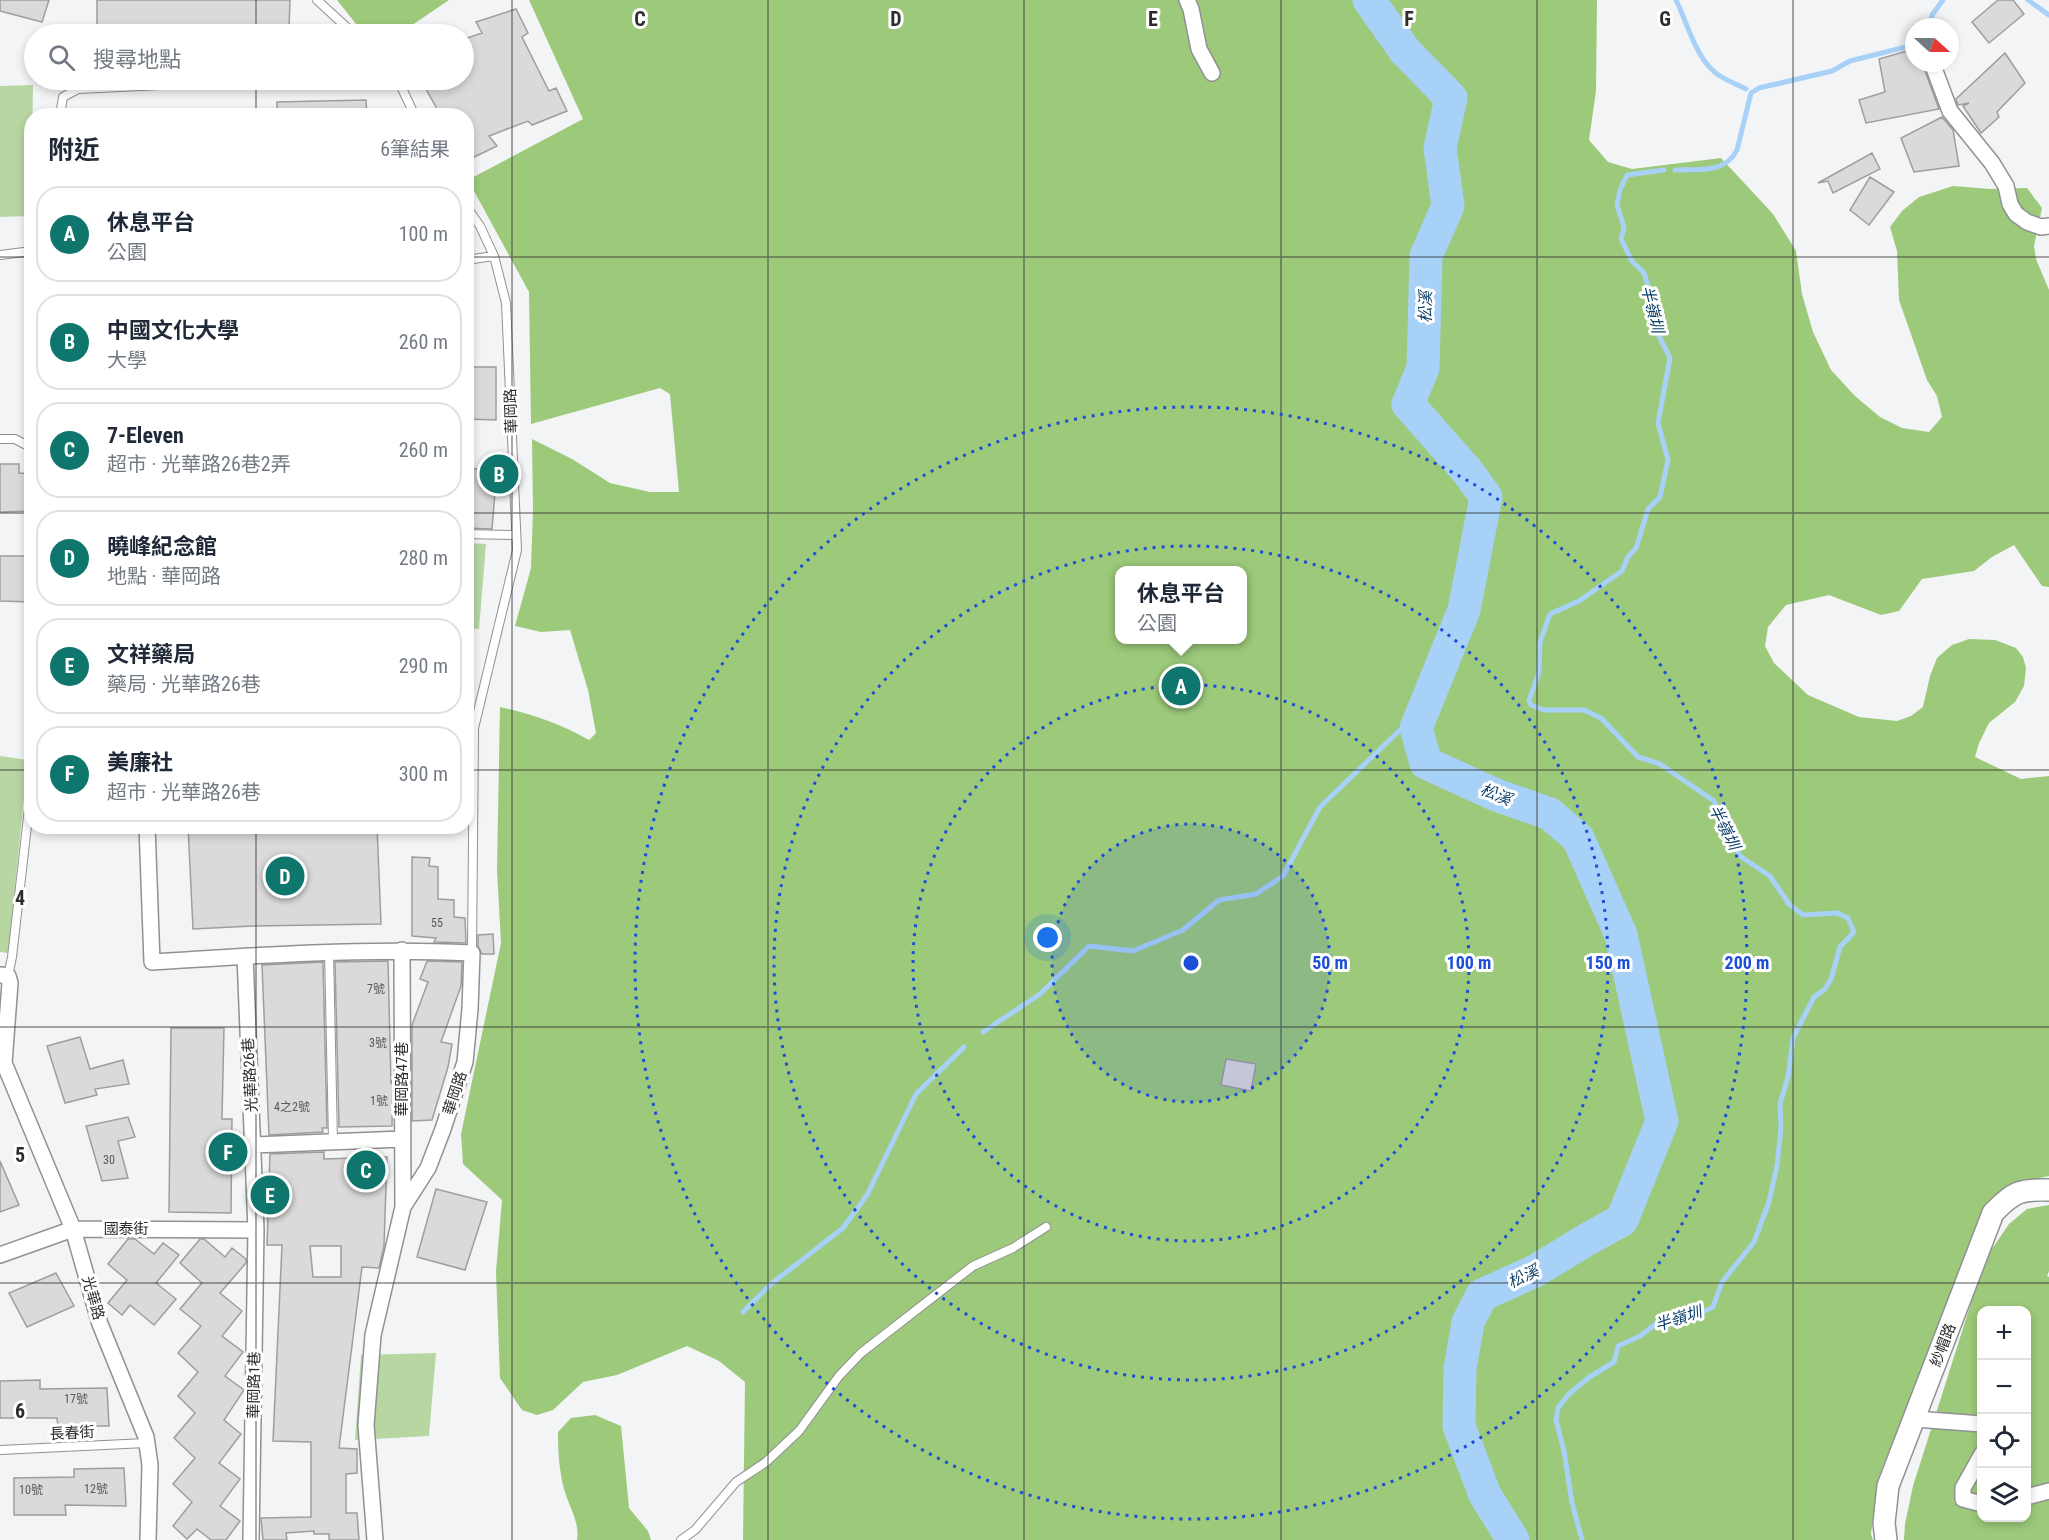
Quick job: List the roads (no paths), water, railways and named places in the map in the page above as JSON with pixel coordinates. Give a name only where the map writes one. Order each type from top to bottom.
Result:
[{"type":"street","points":[[1187,0],[1199,49],[1212,73]]},
{"type":"street","points":[[1935,72],[1950,111],[1992,163],[2006,186],[2010,204],[2016,214],[2027,222],[2041,227],[2049,226]]},
{"type":"street","points":[[147,834],[152,962],[329,951],[402,950],[472,953]]},
{"type":"street","name":"華岡路47巷","points":[[402,950],[403,1207]]},
{"type":"street","name":"華岡路","points":[[375,1540],[366,1425],[373,1335],[403,1207],[428,1168],[465,1062],[472,953]]},
{"type":"street","name":"光華路26巷","points":[[245,956],[256,1230]]},
{"type":"street","points":[[2,1063],[10,983],[4,975]]},
{"type":"street","name":"光華路","points":[[2,1063],[73,1229],[100,1324],[146,1443],[150,1465],[148,1540]]},
{"type":"street","points":[[254,1145],[402,1139]]},
{"type":"street","name":"紗帽路","points":[[1886,1540],[1884,1523],[1888,1486],[1994,1213],[2010,1196],[2032,1190],[2049,1190]]},
{"type":"street","name":"國泰街","points":[[0,1255],[73,1229],[256,1230]]},
{"type":"street","name":"華岡路1巷","points":[[251,1540],[256,1230]]},
{"type":"street","points":[[1915,1419],[1977,1424]]},
{"type":"street","points":[[1977,1463],[1963,1488],[1963,1499],[1977,1503]]},
{"type":"street","points":[[2031,1496],[2049,1491]]},
{"type":"lane","points":[[317,0],[343,24]]},
{"type":"lane","points":[[61,108],[63,97],[76,90]]},
{"type":"lane","points":[[403,90],[411,108]]},
{"type":"lane","name":"華岡路","points":[[474,217],[494,256],[506,303],[517,550],[474,713]]},
{"type":"lane","points":[[0,255],[24,252]]},
{"type":"lane","points":[[474,259],[494,256]]},
{"type":"lane","points":[[0,439],[15,439],[24,444]]},
{"type":"lane","points":[[474,534],[516,535]]},
{"type":"lane","points":[[4,975],[12,957],[26,834]]},
{"type":"lane","name":"華岡路","points":[[471,834],[472,953]]},
{"type":"lane","points":[[329,951],[333,1141]]},
{"type":"lane","points":[[681,1540],[695,1530],[736,1482],[766,1462],[799,1431],[839,1376],[861,1353],[973,1266],[1013,1248],[1046,1227]]},
{"type":"lane","name":"長春街","points":[[0,1450],[146,1443]]},
{"type":"waterway","name":"松溪","points":[[1369,0],[1405,51],[1451,98],[1440,148],[1448,206],[1426,256],[1423,368],[1408,404],[1468,472],[1486,497],[1464,610],[1416,728],[1426,763],[1496,795],[1550,814],[1578,838],[1621,935],[1662,1121],[1622,1220],[1535,1271],[1482,1295],[1468,1322],[1460,1369],[1459,1426],[1485,1495],[1513,1540]]},
{"type":"waterway","points":[[1676,0],[1705,61],[1720,76],[1746,89]]},
{"type":"waterway","name":"半嶺圳","points":[[1932,18],[1943,0]]},
{"type":"waterway","name":"半嶺圳","points":[[2028,0],[2049,15]]},
{"type":"waterway","name":"半嶺圳","points":[[1675,170],[1710,169],[1732,158],[1737,150],[1751,93],[1759,88],[1832,71],[1850,61],[1905,47]]},
{"type":"waterway","name":"半嶺圳","points":[[1582,1540],[1572,1503],[1564,1451],[1556,1420],[1558,1408],[1568,1395],[1588,1378],[1614,1362],[1618,1346],[1640,1336],[1657,1323],[1671,1318],[1698,1314],[1713,1307],[1722,1282],[1754,1242],[1769,1202],[1777,1166],[1781,1128],[1780,1104],[1788,1077],[1793,1038],[1814,997],[1825,989],[1831,979],[1840,947],[1854,932],[1848,918],[1837,913],[1803,915],[1789,904],[1770,876],[1740,856],[1714,801],[1660,764],[1638,757],[1601,718],[1584,710],[1544,710],[1531,705],[1529,701],[1539,672],[1540,642],[1550,614],[1579,601],[1622,571],[1628,557],[1636,548],[1648,509],[1660,497],[1668,460],[1658,423],[1670,358],[1658,334],[1644,273],[1632,261],[1621,239],[1624,227],[1617,205],[1620,190],[1627,175],[1664,170]]},
{"type":"waterway","points":[[983,1032],[1040,994],[1089,946],[1133,951],[1183,930],[1219,900],[1256,894],[1283,876],[1320,807],[1400,730],[1416,728]]},
{"type":"waterway","points":[[743,1312],[771,1284],[843,1228],[867,1195],[916,1094],[964,1047]]},
{"type":"place","name":"中國文化大學","points":[[499,474]]},
{"type":"place","name":"休息平台","points":[[1181,686]]},
{"type":"place","name":"曉峰紀念館","points":[[285,876]]},
{"type":"place","name":"美廉社","points":[[228,1152]]},
{"type":"place","name":"7-Eleven","points":[[366,1170]]},
{"type":"place","name":"文祥藥局","points":[[270,1195]]}]
